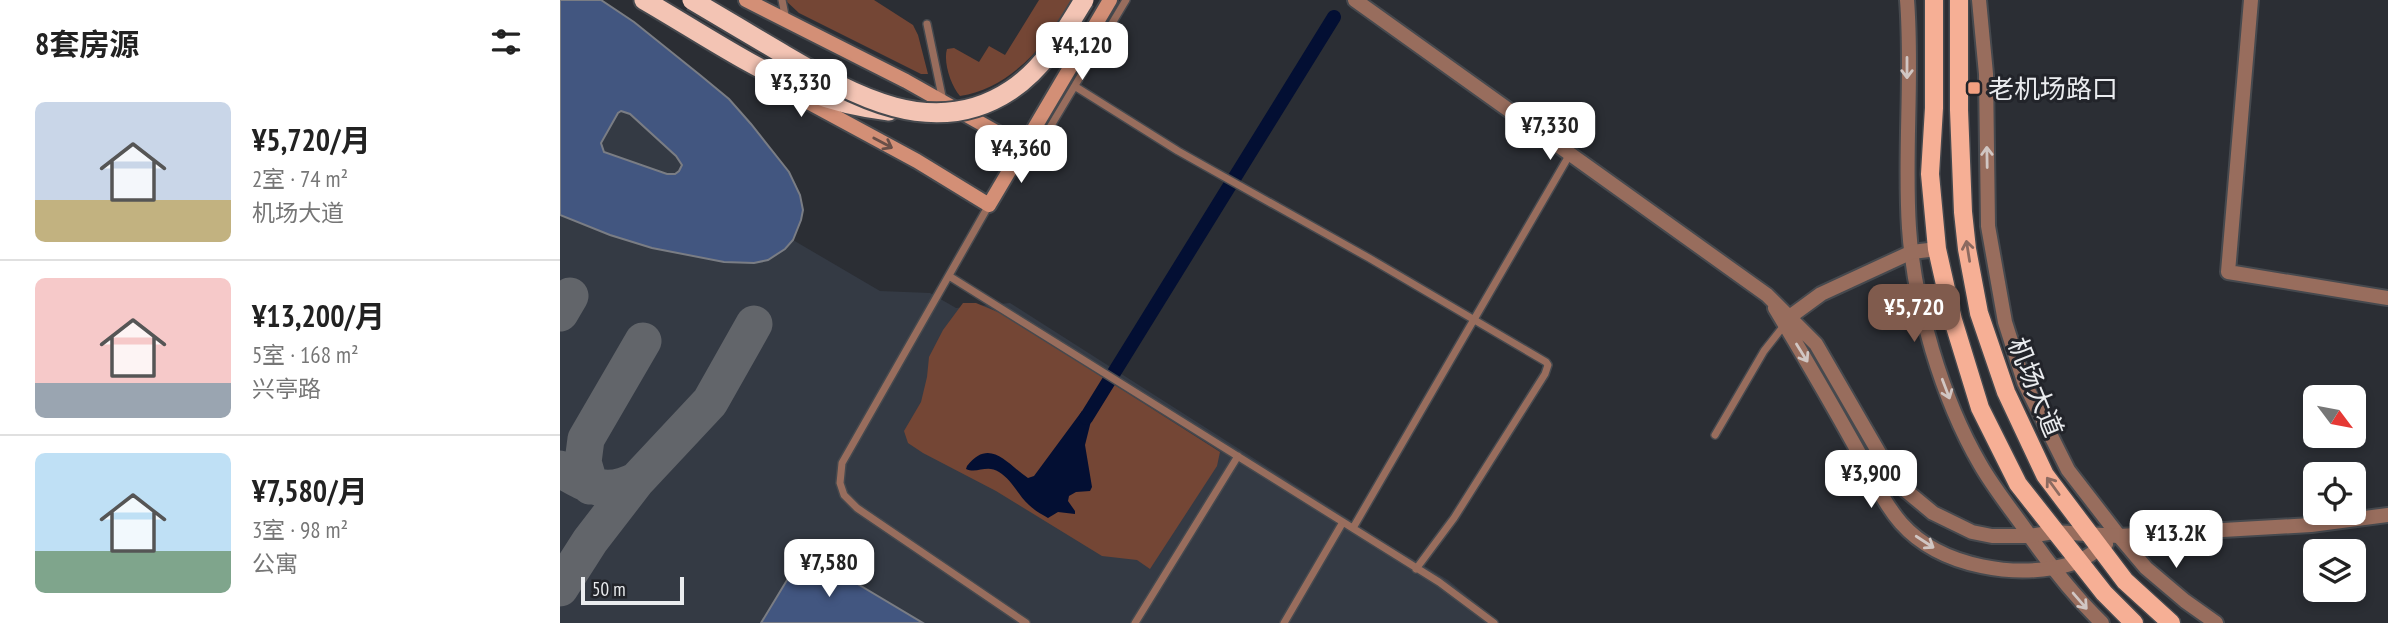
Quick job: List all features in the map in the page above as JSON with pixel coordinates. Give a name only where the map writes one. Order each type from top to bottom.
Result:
[{"type":"highway","points":[[644,0],[747,61],[809,92],[863,107],[918,113],[968,110],[1011,90],[1049,55],[1084,0]]},
{"type":"highway","points":[[692,0],[843,89],[885,105],[918,113]]},
{"type":"main road","points":[[632,0],[823,112],[917,161],[989,205],[1110,0]]},
{"type":"main road","points":[[1934,0],[1934,108],[1930,174],[1937,249],[1953,320],[1980,408],[2018,484],[2077,562],[2134,623]]},
{"type":"main road","name":"机场大道","points":[[1959,0],[1963,212],[1979,313],[2006,392],[2045,475],[2125,581],[2171,623]]},
{"type":"main road","points":[[761,4],[786,22],[906,81],[1023,147]]},
{"type":"street","points":[[1354,0],[1767,295],[1788,320],[1816,344],[1887,466],[1904,488],[1919,502],[1953,524],[1992,536],[2054,533],[2094,541],[2119,536],[2311,525],[2388,515]]},
{"type":"street","points":[[1907,0],[1908,200],[1912,252],[1918,292],[1939,370],[1958,420],[1980,464],[2053,568],[2102,623]]},
{"type":"street","points":[[1979,0],[1986,74],[1988,226],[2005,322],[2024,382],[2068,470],[2119,536],[2146,568],[2216,623]]},
{"type":"street","points":[[2251,0],[2228,272],[2388,298]]},
{"type":"street","points":[[1788,320],[1821,294],[1912,252],[1937,249]]},
{"type":"street","points":[[1788,320],[1891,509],[1915,536],[1955,558],[2005,569],[2053,568],[2077,562],[2094,541]]},
{"type":"lane","points":[[782,0],[786,22]]},
{"type":"lane","points":[[1023,147],[1049,130],[1126,0]]},
{"type":"lane","points":[[927,24],[943,102]]},
{"type":"lane","points":[[1076,86],[1142,130],[1543,359],[1548,365],[1454,518],[1416,569]]},
{"type":"lane","points":[[1353,528],[1570,154]]},
{"type":"lane","points":[[989,205],[842,463],[840,483],[844,495],[869,517],[1026,623]]},
{"type":"lane","points":[[949,275],[1439,582],[1494,623]]},
{"type":"lane","points":[[1715,435],[1764,351],[1788,320]]},
{"type":"lane","points":[[1135,623],[1238,456]]},
{"type":"lane","points":[[1284,623],[1343,522]]},
{"type":"shaded area","points":[[560,0],[601,0],[658,41],[729,99],[796,184],[803,210],[793,240],[880,291],[930,293],[956,308],[1010,303],[1448,580],[1500,623],[560,623]]},
{"type":"shaded area","points":[[785,0],[874,0],[913,25],[928,74],[921,74],[799,13]]},
{"type":"shaded area","points":[[1039,0],[1073,0],[1052,32],[1027,61],[996,84],[960,96],[949,74],[947,49],[954,48],[979,62],[989,46],[1005,55]]},
{"type":"shaded area","points":[[963,303],[976,303],[1005,315],[1220,452],[1217,466],[1150,569],[1137,560],[1102,556],[996,491],[908,443],[904,431],[921,402],[929,357],[943,330]]},
{"type":"water","points":[[1082,411],[1092,417],[1085,445],[1092,487],[1090,491],[1076,492],[1069,496],[1068,501],[1075,514],[1058,512],[1048,518],[1029,505],[999,472],[990,469],[966,469],[975,458],[991,453],[1006,460],[1028,478],[1034,476]]},
{"type":"building","points":[[560,0],[601,0],[634,22],[729,99],[789,172],[800,195],[803,210],[793,240],[785,249],[768,260],[754,263],[724,262],[652,248],[560,215]],"holes":[[[621,111],[630,114],[676,156],[682,165],[679,171],[667,174],[604,152],[601,143],[618,113]]]},
{"type":"building","points":[[804,552],[923,623],[761,623]]},
{"type":"waterway","points":[[1086,418],[1334,17]]},
{"type":"taxiway","points":[[560,313],[570,296]]},
{"type":"taxiway","points":[[560,469],[597,487],[615,488],[637,480],[710,402],[754,324]]},
{"type":"taxiway","points":[[590,486],[583,462],[586,439],[643,341]]},
{"type":"taxiway","points":[[560,588],[590,541],[637,480]]},
{"type":"place","name":"老机场路口","points":[[1974,88]]}]
